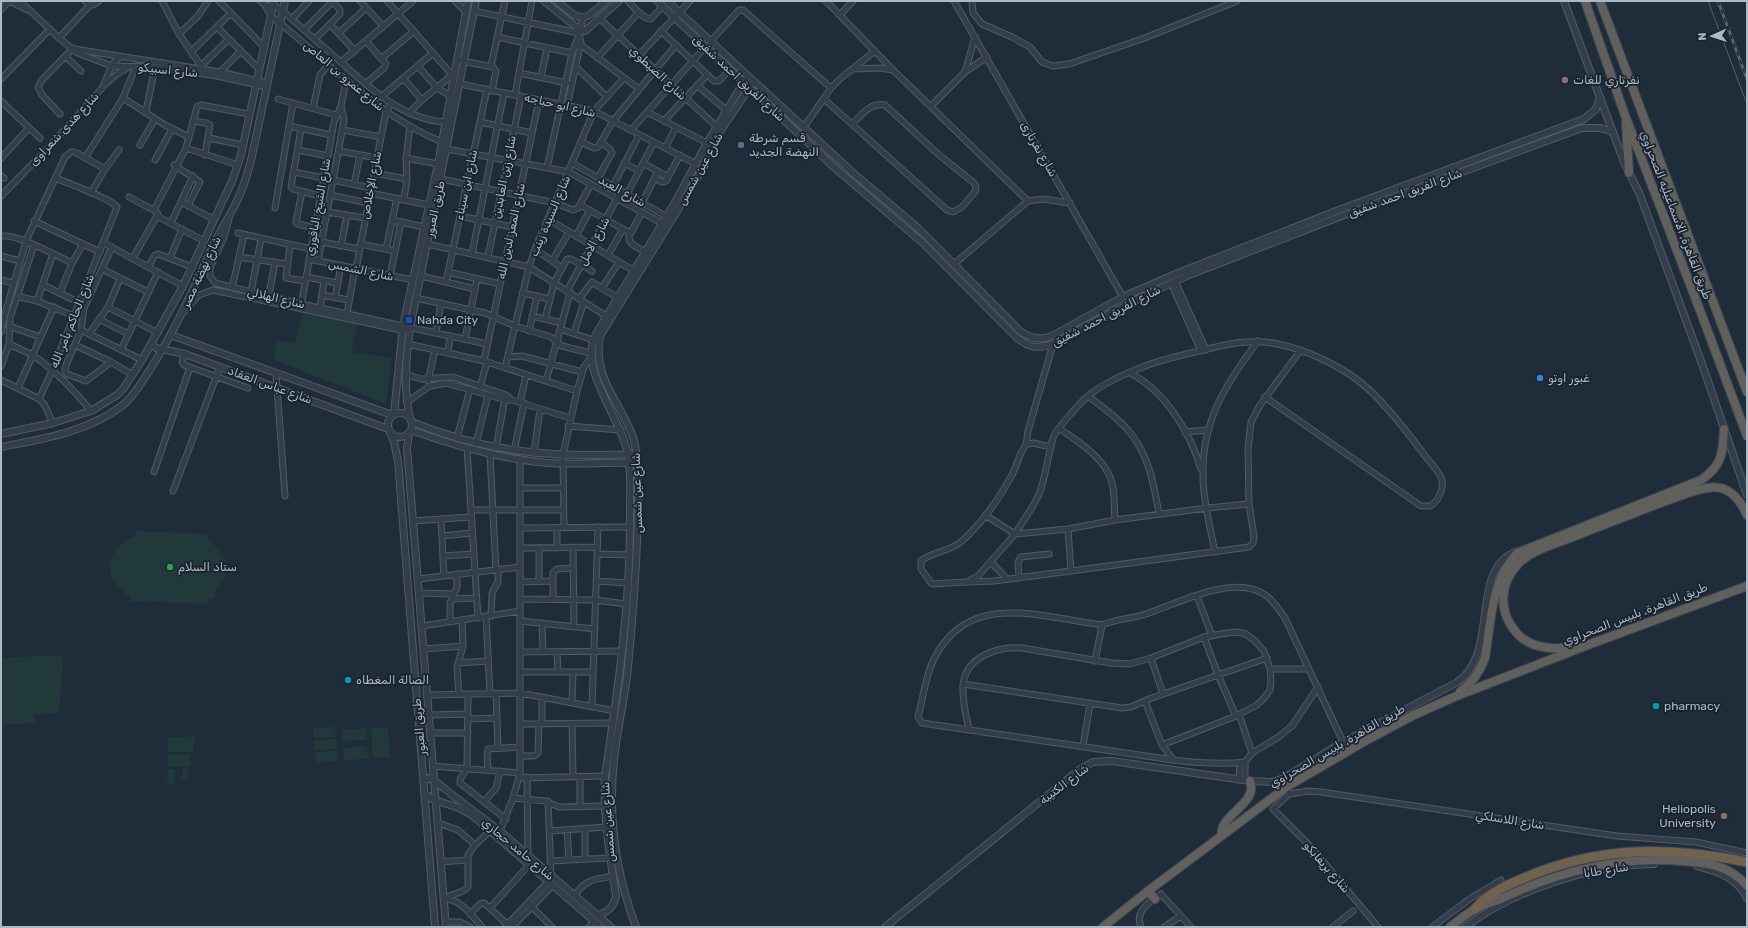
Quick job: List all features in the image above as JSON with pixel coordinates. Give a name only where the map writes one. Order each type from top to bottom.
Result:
[{"type":"highway","name":"طريق القاهرة, الاسماعيليه الصحراوي","points":[[1585,1],[1626,118],[1702,313],[1747,436]]},
{"type":"highway","name":"طريق القاهرة, الاسماعيليه الصحراوي","points":[[1600,1],[1747,392]]},
{"type":"highway","points":[[1626,118],[1629,173]]},
{"type":"highway","points":[[1454,697],[1471,683],[1482,667],[1485,658],[1498,583],[1508,563],[1520,550],[1700,480],[1713,470],[1719,462],[1723,446],[1724,429]]},
{"type":"highway","points":[[1593,642],[1566,648],[1547,648],[1532,644],[1518,634],[1507,618],[1503,602],[1507,582],[1514,569],[1521,561],[1534,553],[1561,542],[1703,488],[1718,487],[1729,491],[1738,499],[1747,515]]},
{"type":"highway","name":"طريق القاهرة, بلبيس الصحراوي","points":[[1103,927],[1222,835],[1374,736],[1454,697],[1593,642],[1747,586]]},
{"type":"highway","points":[[1222,835],[1221,830],[1225,823],[1250,796],[1252,789],[1245,781]]},
{"type":"highway","points":[[1450,927],[1483,900],[1517,881],[1550,867],[1584,858],[1631,851],[1648,851],[1702,854],[1747,862]]},
{"type":"highway","points":[[1475,908],[1566,872],[1611,863],[1692,861],[1717,865],[1734,873],[1747,886]]},
{"type":"highway","points":[[1148,891],[1158,896]]},
{"type":"street","points":[[1,10],[9,1],[30,10]]},
{"type":"street","name":"شارع اسبيكو","points":[[20,1],[25,3],[30,10],[59,38],[81,54],[112,66],[155,67],[218,74],[266,85]]},
{"type":"street","points":[[85,1],[90,5]]},
{"type":"street","points":[[59,38],[90,5],[93,5],[99,1]]},
{"type":"street","points":[[179,34],[198,16],[208,1]]},
{"type":"street","points":[[220,1],[264,47]]},
{"type":"street","points":[[260,1],[271,16]]},
{"type":"street","name":"شارع نهضة مصر","points":[[1,447],[72,431],[98,421],[123,405],[135,393],[171,335],[217,238],[241,193],[249,169],[279,22],[285,1]]},
{"type":"street","points":[[292,19],[309,1]]},
{"type":"street","points":[[304,30],[333,1],[341,13],[314,39]]},
{"type":"street","points":[[360,1],[383,26]]},
{"type":"street","points":[[387,1],[453,76],[422,100],[409,113]]},
{"type":"street","points":[[341,62],[413,1]]},
{"type":"street","points":[[455,1],[466,12]]},
{"type":"street","name":"طريق العبور","points":[[393,414],[403,328],[438,164],[468,1]]},
{"type":"street","name":"طريق العبور","points":[[411,420],[407,402],[405,374],[410,330],[476,1]]},
{"type":"street","points":[[457,60],[491,66],[505,1]]},
{"type":"street","name":"شارع زين العابدين","points":[[488,257],[514,129],[519,73],[532,1]]},
{"type":"street","points":[[544,1],[579,33],[581,45],[567,106]]},
{"type":"street","points":[[557,1],[574,16],[583,18],[591,15],[606,1]]},
{"type":"street","points":[[474,11],[579,33],[587,31],[619,1]]},
{"type":"street","points":[[628,1],[645,18],[651,19],[665,4]]},
{"type":"street","name":"شارع الفريق احمد شفيق","points":[[657,1],[665,4],[708,44],[754,81],[852,172],[917,227],[954,264],[1017,338],[1029,347],[1041,348],[1053,344],[1127,304],[1173,282],[1339,217],[1568,134],[1591,127],[1613,132]]},
{"type":"street","points":[[639,55],[690,1]]},
{"type":"street","points":[[826,1],[893,70],[1028,201]]},
{"type":"street","points":[[840,15],[853,1]]},
{"type":"street","name":"شارع نفرتارى","points":[[954,1],[976,36],[1123,297]]},
{"type":"street","points":[[972,1],[972,10],[978,20],[987,28],[1012,37],[1030,47],[1042,62],[1053,66],[1062,66],[1142,39],[1237,1]]},
{"type":"street","points":[[1564,1],[1613,132],[1640,196],[1702,364],[1747,495]]},
{"type":"street","points":[[163,2],[179,34],[202,67],[229,39]]},
{"type":"street","points":[[264,5],[274,3]]},
{"type":"street","name":"شارع نهضة مصر","points":[[1,434],[53,422],[91,411],[115,396],[123,389],[133,375],[152,344],[183,286],[212,221],[233,179],[238,165],[255,82],[274,3]]},
{"type":"street","name":"شارع عمرو بن العاص","points":[[274,3],[381,97],[422,119],[446,122]]},
{"type":"street","points":[[339,33],[366,8]]},
{"type":"street","points":[[631,130],[692,61],[741,9],[831,88]]},
{"type":"street","points":[[962,14],[972,10]]},
{"type":"street","points":[[597,58],[640,12]]},
{"type":"street","points":[[191,52],[231,13]]},
{"type":"street","name":"شارع عمرو بن العاص","points":[[271,16],[346,80],[386,111],[410,126],[442,142]]},
{"type":"street","points":[[547,168],[572,53],[583,18]]},
{"type":"street","name":"شارع الضيطوي","points":[[600,19],[716,126]]},
{"type":"street","points":[[330,24],[355,51]]},
{"type":"street","points":[[217,27],[259,69]]},
{"type":"street","points":[[1,79],[50,29]]},
{"type":"street","points":[[382,58],[414,31]]},
{"type":"street","points":[[661,31],[716,82],[730,69]]},
{"type":"street","points":[[965,72],[976,36]]},
{"type":"street","points":[[497,37],[572,53]]},
{"type":"street","points":[[365,84],[385,67],[386,63],[366,41]]},
{"type":"street","name":"شارع الفريق احمد شفيق","points":[[708,44],[730,69],[836,170],[923,244],[991,307],[1024,334],[1032,338],[1041,339],[1054,335],[1123,297],[1210,259],[1584,119],[1592,114],[1600,97]]},
{"type":"street","points":[[581,45],[639,89]]},
{"type":"street","points":[[581,142],[596,148],[601,142],[612,121],[676,45]]},
{"type":"street","name":"شارع اسبيكو","points":[[73,48],[120,57],[202,67],[218,74]]},
{"type":"street","points":[[60,114],[42,95],[38,87],[42,80],[73,48]]},
{"type":"street","points":[[541,77],[547,48]]},
{"type":"street","points":[[804,127],[831,88],[875,51]]},
{"type":"street","points":[[218,74],[241,52]]},
{"type":"street","points":[[381,97],[433,53]]},
{"type":"street","points":[[65,56],[81,71]]},
{"type":"street","name":"شارع هدى شعراوى","points":[[1,196],[48,148],[102,88],[112,66],[120,57]]},
{"type":"street","points":[[931,106],[965,72],[987,57]]},
{"type":"street","points":[[313,108],[320,74],[328,65]]},
{"type":"street","points":[[102,88],[117,74],[133,66]]},
{"type":"street","points":[[85,158],[123,98],[133,66]]},
{"type":"street","points":[[418,66],[437,88],[451,96]]},
{"type":"street","name":"شارع ابن سيناء","points":[[446,282],[480,122],[496,71],[491,66]]},
{"type":"street","points":[[146,112],[155,67]]},
{"type":"street","points":[[576,67],[607,97]]},
{"type":"street","points":[[852,69],[881,68],[893,70]]},
{"type":"street","points":[[519,73],[572,84]]},
{"type":"street","points":[[664,121],[707,75]]},
{"type":"street","name":"شارع عين شمس","points":[[636,927],[624,892],[618,866],[613,819],[612,786],[614,759],[628,668],[635,592],[638,533],[638,463],[637,454],[628,424],[604,378],[599,364],[598,350],[600,336],[669,218],[716,126],[748,76]]},
{"type":"street","points":[[403,78],[422,100]]},
{"type":"street","name":"شارع السيدة زينب","points":[[505,368],[522,293],[535,249],[594,111],[624,78]]},
{"type":"street","name":"شارع الشيخ الباقوري","points":[[301,306],[331,135],[336,115],[341,106],[346,80]]},
{"type":"street","name":"شارع عين شمس","points":[[669,218],[698,177],[713,142],[754,81]]},
{"type":"street","name":"شارع ابو حباجه","points":[[460,84],[594,111],[696,164]]},
{"type":"street","points":[[697,85],[726,110]]},
{"type":"street","points":[[472,254],[504,93]]},
{"type":"street","points":[[123,98],[155,119],[189,137]]},
{"type":"street","points":[[278,99],[336,115]]},
{"type":"street","points":[[824,99],[947,210],[953,212],[958,210],[975,192],[976,187],[974,182],[938,154],[885,105],[875,105],[869,108],[852,124]]},
{"type":"street","name":"شارع المعز لدين الله","points":[[480,386],[487,344],[539,100]]},
{"type":"street","points":[[1,101],[40,138]]},
{"type":"street","points":[[275,208],[293,103]]},
{"type":"street","name":"شارع الإخلاص","points":[[347,314],[386,111],[391,103]]},
{"type":"street","points":[[154,210],[186,148],[196,108],[200,105],[249,114]]},
{"type":"street","name":"شارع الشيخ الباقوري","points":[[318,261],[343,130],[344,115],[341,106]]},
{"type":"street","points":[[647,112],[707,143]]},
{"type":"street","points":[[140,145],[155,119]]},
{"type":"street","points":[[193,122],[206,123],[210,125],[205,155]]},
{"type":"street","points":[[480,122],[532,133]]},
{"type":"street","points":[[289,126],[331,135]]},
{"type":"street","points":[[404,199],[408,179],[406,158],[410,126]]},
{"type":"street","points":[[1565,126],[1568,134]]},
{"type":"street","points":[[665,148],[676,127]]},
{"type":"street","points":[[1,158],[29,128]]},
{"type":"street","points":[[155,160],[172,129]]},
{"type":"street","points":[[301,129],[291,188],[320,196]]},
{"type":"street","points":[[343,130],[381,137]]},
{"type":"street","points":[[613,186],[639,134]]},
{"type":"street","points":[[209,138],[242,145]]},
{"type":"street","points":[[598,178],[612,152],[601,142]]},
{"type":"street","points":[[627,194],[654,142]]},
{"type":"street","points":[[186,148],[238,165]]},
{"type":"street","points":[[56,178],[91,193],[105,169],[119,150]]},
{"type":"street","points":[[298,150],[328,156]]},
{"type":"street","name":"شارع العبد","points":[[447,150],[568,172],[665,225]]},
{"type":"street","points":[[339,151],[377,158]]},
{"type":"street","points":[[1,332],[3,314],[26,241],[34,221],[67,154],[75,152],[105,169]]},
{"type":"street","points":[[354,184],[360,155]]},
{"type":"street","points":[[654,179],[664,182],[680,155]]},
{"type":"street","points":[[406,158],[438,164]]},
{"type":"street","name":"شارع العبد","points":[[572,163],[669,218]]},
{"type":"street","points":[[624,163],[639,171]]},
{"type":"street","points":[[643,163],[668,177]]},
{"type":"street","points":[[176,166],[194,176],[200,183],[188,206]]},
{"type":"street","points":[[642,203],[658,171]]},
{"type":"street","points":[[294,172],[324,178]]},
{"type":"street","points":[[374,173],[408,179]]},
{"type":"street","points":[[171,223],[194,176]]},
{"type":"street","points":[[441,179],[555,203],[573,210],[580,205],[591,184]]},
{"type":"street","points":[[333,180],[354,184],[397,198],[429,205]]},
{"type":"street","name":"شارع الامل","points":[[546,381],[569,292],[621,191]]},
{"type":"street","points":[[302,192],[296,222],[298,224],[314,228]]},
{"type":"street","name":"شارع الحاكم بأمر الله","points":[[39,399],[80,303],[117,207],[113,203],[91,193]]},
{"type":"street","points":[[330,195],[368,203]]},
{"type":"street","points":[[129,197],[157,212],[157,216],[204,241]]},
{"type":"street","points":[[386,249],[397,198]]},
{"type":"street","points":[[954,264],[1028,201],[1042,199],[1070,203]]},
{"type":"street","points":[[181,202],[222,228]]},
{"type":"street","points":[[580,205],[630,233]]},
{"type":"street","points":[[576,236],[590,210]]},
{"type":"street","points":[[327,212],[365,218]]},
{"type":"street","points":[[642,212],[628,238],[630,243],[646,252]]},
{"type":"street","name":"شارع الهلالي","points":[[230,214],[224,237],[210,272],[212,280],[215,283],[269,295],[301,306],[320,308],[410,330],[436,332],[487,344]]},
{"type":"street","points":[[341,246],[347,215]]},
{"type":"street","points":[[133,258],[157,216]]},
{"type":"street","points":[[460,216],[512,227]]},
{"type":"street","points":[[392,220],[424,228]]},
{"type":"street","points":[[548,220],[634,271]]},
{"type":"street","points":[[34,221],[100,252]]},
{"type":"street","points":[[390,276],[401,222]]},
{"type":"street","name":"شارع عين شمس","points":[[598,915],[608,910],[615,901],[616,896],[604,806],[605,776],[615,711],[628,584],[630,555],[630,463],[621,430],[596,378],[591,355],[593,340],[606,316],[646,252],[665,225]]},
{"type":"street","points":[[170,258],[182,229]]},
{"type":"street","points":[[608,255],[623,229]]},
{"type":"street","points":[[552,261],[569,232]]},
{"type":"street","points":[[207,233],[217,238]]},
{"type":"street","points":[[238,233],[311,249]]},
{"type":"street","points":[[232,288],[244,235]]},
{"type":"street","points":[[1,236],[26,241],[72,263]]},
{"type":"street","points":[[251,292],[261,239]]},
{"type":"street","points":[[322,242],[341,246],[395,251]]},
{"type":"street","points":[[104,243],[183,286]]},
{"type":"street","points":[[60,293],[72,263],[83,244]]},
{"type":"street","points":[[427,244],[529,267],[606,316]]},
{"type":"street","points":[[1,366],[9,344],[9,326],[34,245]]},
{"type":"street","points":[[290,245],[285,276],[286,279],[305,279],[337,283]]},
{"type":"street","points":[[112,247],[84,308],[81,330],[76,345],[66,365],[65,371],[67,374],[86,380],[112,362]]},
{"type":"street","points":[[535,249],[562,268]]},
{"type":"street","points":[[935,256],[941,251]]},
{"type":"street","points":[[37,301],[53,254]]},
{"type":"street","points":[[148,267],[156,254],[192,267]]},
{"type":"street","points":[[1,256],[20,261]]},
{"type":"street","points":[[239,257],[287,264]]},
{"type":"street","name":"شارع الشمس","points":[[309,259],[413,280]]},
{"type":"street","points":[[545,319],[554,283],[568,259],[592,271]]},
{"type":"street","points":[[269,295],[275,262]]},
{"type":"street","points":[[602,288],[619,262]]},
{"type":"street","points":[[335,298],[341,265]]},
{"type":"street","points":[[102,269],[148,292]]},
{"type":"street","points":[[121,350],[158,272]]},
{"type":"street","points":[[448,272],[500,284]]},
{"type":"street","points":[[421,276],[475,289]]},
{"type":"street","points":[[89,334],[108,307],[120,279]]},
{"type":"street","points":[[465,339],[477,279]]},
{"type":"street","points":[[1,280],[14,283]]},
{"type":"street","points":[[320,308],[324,281]]},
{"type":"street","points":[[574,334],[582,300],[591,282],[618,298]]},
{"type":"street","points":[[1173,282],[1204,351]]},
{"type":"street","points":[[43,285],[80,303]]},
{"type":"street","name":"شارع الهلالي","points":[[182,314],[199,295],[213,290],[301,306],[403,328]]},
{"type":"street","points":[[1136,291],[1140,298]]},
{"type":"street","points":[[522,293],[550,299]]},
{"type":"street","points":[[322,295],[349,300]]},
{"type":"street","points":[[18,296],[54,307],[74,316]]},
{"type":"street","points":[[529,331],[537,296]]},
{"type":"street","points":[[1123,297],[1127,304]]},
{"type":"street","points":[[416,298],[471,309],[494,316],[515,326],[551,337],[562,346],[591,355],[582,372],[568,426],[563,455],[564,528]]},
{"type":"street","points":[[436,332],[441,303]]},
{"type":"street","points":[[18,388],[54,307]]},
{"type":"street","points":[[108,307],[158,333]]},
{"type":"street","points":[[532,316],[545,319],[574,334],[593,340]]},
{"type":"street","points":[[99,319],[128,334]]},
{"type":"street","points":[[9,326],[40,337]]},
{"type":"street","points":[[81,330],[142,360]]},
{"type":"street","name":"شارع عباس العقاد","points":[[171,335],[276,374],[393,414]]},
{"type":"street","points":[[448,353],[451,336]]},
{"type":"street","points":[[1215,552],[1207,508],[1203,474],[1204,454],[1209,430],[1218,404],[1227,385],[1238,367],[1258,341]]},
{"type":"street","points":[[967,582],[978,576],[1015,534],[1038,497],[1053,437],[1059,428],[1088,396],[1130,373],[1166,359],[1232,343],[1258,341],[1284,345],[1335,365],[1353,376],[1364,385],[1400,424],[1441,477],[1442,486],[1435,502],[1428,507],[1421,506],[1265,397]]},
{"type":"street","points":[[9,344],[32,355],[52,371],[91,411]]},
{"type":"street","name":"شارع عباس العقاد","points":[[152,344],[156,348],[163,348],[185,354],[258,380],[389,431]]},
{"type":"street","points":[[408,344],[485,362],[577,391]]},
{"type":"street","points":[[1053,344],[1028,431],[1026,445],[1005,489],[985,515],[961,542],[951,549],[923,559],[920,563],[922,569],[932,584],[1019,578],[1247,548],[1251,545],[1254,536],[1249,504],[1248,449],[1251,422],[1265,397],[1300,351]]},
{"type":"street","points":[[76,345],[112,362],[133,375]]},
{"type":"street","points":[[427,388],[435,350]]},
{"type":"street","points":[[185,354],[183,364],[248,388]]},
{"type":"street","points":[[508,357],[522,356],[582,372]]},
{"type":"street","points":[[154,472],[190,367]]},
{"type":"street","points":[[173,491],[220,367]]},
{"type":"street","points":[[258,380],[263,368]]},
{"type":"street","points":[[1130,373],[1137,377],[1160,398],[1185,432],[1203,474]]},
{"type":"street","points":[[276,374],[285,496]]},
{"type":"street","points":[[405,374],[420,379],[444,376],[452,377],[480,386],[505,398]]},
{"type":"street","points":[[514,451],[526,375]]},
{"type":"street","points":[[1,380],[39,399],[44,404],[53,422]]},
{"type":"street","points":[[407,402],[435,384],[446,383],[488,395],[505,398],[570,418]]},
{"type":"street","points":[[457,438],[470,390]]},
{"type":"street","points":[[476,444],[488,395]]},
{"type":"street","points":[[115,396],[123,405]]},
{"type":"street","points":[[1088,396],[1132,434],[1142,450],[1152,474],[1158,514]]},
{"type":"street","points":[[496,448],[505,398]]},
{"type":"street","points":[[102,404],[110,414]]},
{"type":"street","points":[[534,453],[540,409]]},
{"type":"street","points":[[637,454],[563,455],[514,451],[476,444],[457,438],[411,420],[401,412],[393,414],[388,421],[389,431],[393,436],[402,437],[410,432],[490,454],[520,459],[563,463],[638,463]]},
{"type":"street","points":[[410,432],[411,420]]},
{"type":"street","points":[[568,426],[621,430]]},
{"type":"street","points":[[1059,428],[1098,458],[1105,467],[1112,483],[1115,520]]},
{"type":"street","points":[[1185,432],[1209,430]]},
{"type":"street","name":"طريق العبور","points":[[389,431],[398,461],[435,927]]},
{"type":"street","name":"طريق العبور","points":[[410,432],[407,448],[446,924]]},
{"type":"street","points":[[1026,445],[1033,443],[1051,447]]},
{"type":"street","points":[[467,448],[478,618]]},
{"type":"street","points":[[490,454],[498,582],[492,593],[489,616],[488,661],[496,718],[498,748]]},
{"type":"street","points":[[499,835],[506,819],[520,775],[520,459]]},
{"type":"street","points":[[520,488],[563,488]]},
{"type":"street","points":[[985,515],[1015,534],[1068,529],[1158,514],[1249,504]]},
{"type":"street","points":[[471,510],[564,510]]},
{"type":"street","points":[[414,521],[471,517]]},
{"type":"street","points":[[441,519],[444,576]]},
{"type":"street","points":[[592,706],[598,527]]},
{"type":"street","points":[[520,528],[630,527]]},
{"type":"street","points":[[557,528],[557,548]]},
{"type":"street","points":[[1068,529],[1071,571]]},
{"type":"street","points":[[442,536],[472,533]]},
{"type":"street","points":[[520,548],[597,547]]},
{"type":"street","points":[[539,548],[539,581]]},
{"type":"street","points":[[573,548],[574,626]]},
{"type":"street","points":[[1289,790],[1284,778],[1343,742],[1449,687],[1467,675],[1473,666],[1480,648],[1493,575],[1502,560],[1510,554],[1520,550]]},
{"type":"street","points":[[443,556],[474,554]]},
{"type":"street","points":[[597,554],[630,555]]},
{"type":"street","points":[[1019,578],[1018,562],[1021,557],[1049,554]]},
{"type":"street","points":[[990,562],[1007,579]]},
{"type":"street","points":[[418,579],[520,567]]},
{"type":"street","points":[[553,600],[553,573],[557,569],[573,568]]},
{"type":"street","points":[[450,622],[450,607],[457,587],[457,574]]},
{"type":"street","points":[[520,582],[552,581]]},
{"type":"street","points":[[596,581],[628,584]]},
{"type":"street","points":[[1318,688],[1302,714],[1292,726],[1277,738],[1252,753],[1242,763],[1207,764],[1173,760],[922,723],[918,720],[933,660],[945,642],[960,627],[982,616],[1002,612],[1030,613],[1102,625],[1145,614],[1222,588],[1248,588],[1260,592],[1276,605],[1285,618],[1318,688],[1343,742]]},
{"type":"street","points":[[419,593],[476,598]]},
{"type":"street","points":[[1197,596],[1212,636]]},
{"type":"street","points":[[520,599],[596,600],[626,604]]},
{"type":"street","points":[[422,626],[520,611]]},
{"type":"street","points":[[459,694],[458,663],[463,646],[462,620]]},
{"type":"street","points":[[520,621],[594,629]]},
{"type":"street","points":[[542,623],[543,652]]},
{"type":"street","points":[[1095,661],[1102,625]]},
{"type":"street","points":[[969,729],[963,684],[965,676],[973,664],[986,654],[1001,649],[1011,647],[1022,648],[1095,661],[1130,664],[1151,658],[1204,637],[1238,632],[1246,634],[1256,641],[1264,652],[1270,669],[1270,690],[1264,698],[1257,705],[1237,715],[1162,745]]},
{"type":"street","points":[[1204,637],[1218,675],[1237,715],[1252,753]]},
{"type":"street","points":[[424,649],[463,646]]},
{"type":"street","points":[[520,652],[622,651]]},
{"type":"street","points":[[557,652],[558,672]]},
{"type":"street","points":[[1151,658],[1163,694]]},
{"type":"street","points":[[963,684],[1122,708],[1131,707],[1163,694],[1267,658]]},
{"type":"street","points":[[458,663],[488,661]]},
{"type":"street","points":[[1270,669],[1309,669]]},
{"type":"street","points":[[520,672],[593,672]]},
{"type":"street","points":[[572,703],[573,672]]},
{"type":"street","points":[[428,695],[520,693],[615,711]]},
{"type":"street","points":[[468,694],[467,769],[460,779],[460,783],[506,819]]},
{"type":"street","points":[[520,756],[534,756],[538,753],[542,697]]},
{"type":"street","points":[[1145,701],[1162,745],[1173,760]]},
{"type":"street","points":[[1082,746],[1090,704]]},
{"type":"street","points":[[429,715],[496,718]]},
{"type":"street","points":[[520,724],[613,724]]},
{"type":"street","points":[[572,724],[573,776]]},
{"type":"street","points":[[431,733],[468,732]]},
{"type":"street","points":[[488,770],[488,750],[520,747]]},
{"type":"street","name":"شارع الكتيبة","points":[[885,927],[1080,769],[1093,762],[1112,761],[1245,781],[1273,782],[1284,778]]},
{"type":"street","points":[[1242,763],[1245,781]]},
{"type":"street","points":[[433,766],[500,771],[528,777],[605,776]]},
{"type":"street","points":[[484,802],[496,788],[500,771]]},
{"type":"street","points":[[580,776],[580,807]]},
{"type":"street","points":[[528,777],[528,856]]},
{"type":"street","points":[[424,781],[429,778],[434,780]]},
{"type":"street","name":"شارع حامد حجازي","points":[[434,780],[499,835],[529,865],[575,896],[611,927]]},
{"type":"street","name":"شارع بريفابكو","points":[[1289,790],[1272,810],[1311,847],[1378,927]]},
{"type":"street","name":"شارع اللاسلكي","points":[[1289,790],[1321,792],[1617,836],[1690,842],[1747,853]]},
{"type":"street","name":"شارع حامد حجازي","points":[[425,794],[466,812],[490,831],[499,835],[528,856],[551,881],[601,927]]},
{"type":"street","points":[[513,798],[548,801],[560,807],[604,806]]},
{"type":"street","points":[[470,914],[482,903],[490,908],[508,926],[530,905],[551,881],[548,801]]},
{"type":"street","points":[[438,823],[458,830],[475,845]]},
{"type":"street","points":[[549,831],[606,827]]},
{"type":"street","points":[[584,829],[585,859]]},
{"type":"street","points":[[567,830],[568,860]]},
{"type":"street","points":[[444,899],[463,891],[468,887],[467,860],[471,849],[490,831]]},
{"type":"street","points":[[550,861],[610,858]]},
{"type":"street","points":[[441,862],[467,860]]},
{"type":"street","name":"شارع طابا","points":[[1465,927],[1497,907],[1522,894],[1555,882],[1594,871],[1651,861],[1687,864],[1711,870],[1732,879],[1738,884],[1747,898]]},
{"type":"street","points":[[490,908],[529,865]]},
{"type":"street","points":[[575,896],[579,889],[590,881],[613,876]]},
{"type":"street","points":[[1432,927],[1471,898],[1501,880]]},
{"type":"street","points":[[1141,927],[1139,914],[1158,896],[1191,927]]},
{"type":"street","points":[[444,899],[458,902],[482,927]]},
{"type":"street","points":[[530,905],[550,926]]},
{"type":"street","points":[[1333,927],[1352,911]]},
{"type":"street","points":[[1166,927],[1181,916]]},
{"type":"street","points":[[589,927],[595,921]]},
{"type":"street","points":[[446,924],[460,922],[470,927]]},
{"type":"green space","points":[[303,313],[357,323],[352,352],[392,358],[386,404],[274,360],[276,340],[294,343]]},
{"type":"green space","points":[[136,531],[208,534],[208,541],[221,552],[226,565],[224,579],[214,592],[214,599],[207,599],[207,604],[130,601],[130,595],[123,595],[123,591],[111,576],[111,560],[114,552],[120,545],[136,536]]},
{"type":"green space","points":[[60,655],[63,661],[59,713],[34,715],[34,723],[1,725],[1,658]]},
{"type":"green space","points":[[335,727],[336,737],[314,738],[313,728]]},
{"type":"green space","points":[[388,727],[390,757],[373,758],[371,728]]},
{"type":"green space","points":[[366,728],[367,740],[343,741],[342,730]]},
{"type":"green space","points":[[196,736],[193,752],[168,752],[168,738]]},
{"type":"green space","points":[[336,739],[337,749],[315,750],[314,740]]},
{"type":"green space","points":[[367,746],[368,759],[344,760],[343,748]]},
{"type":"green space","points":[[337,751],[338,761],[316,763],[315,752]]},
{"type":"green space","points":[[191,754],[190,767],[168,767],[168,755]]},
{"type":"green space","points":[[183,768],[189,769],[188,780],[182,779]]},
{"type":"green space","points":[[168,769],[175,769],[174,785],[167,784]]},
{"type":"tram line","points":[[1708,1],[1747,104]]},
{"type":"railway","points":[[1718,1],[1747,79]]},
{"type":"place","name":"نفرتاري للغات","points":[[1565,80]]},
{"type":"place","name":"قسم شرطة النهضة الجديد","points":[[741,145]]},
{"type":"place","name":"Nahda City","points":[[409,320]]},
{"type":"place","name":"غبور اوتو","points":[[1540,378]]},
{"type":"place","name":"ستاد السلام","points":[[170,567]]},
{"type":"place","name":"الصالة المغطاه","points":[[348,680]]},
{"type":"place","name":"pharmacy","points":[[1656,706]]},
{"type":"place","name":"Heliopolis University","points":[[1724,816]]}]
